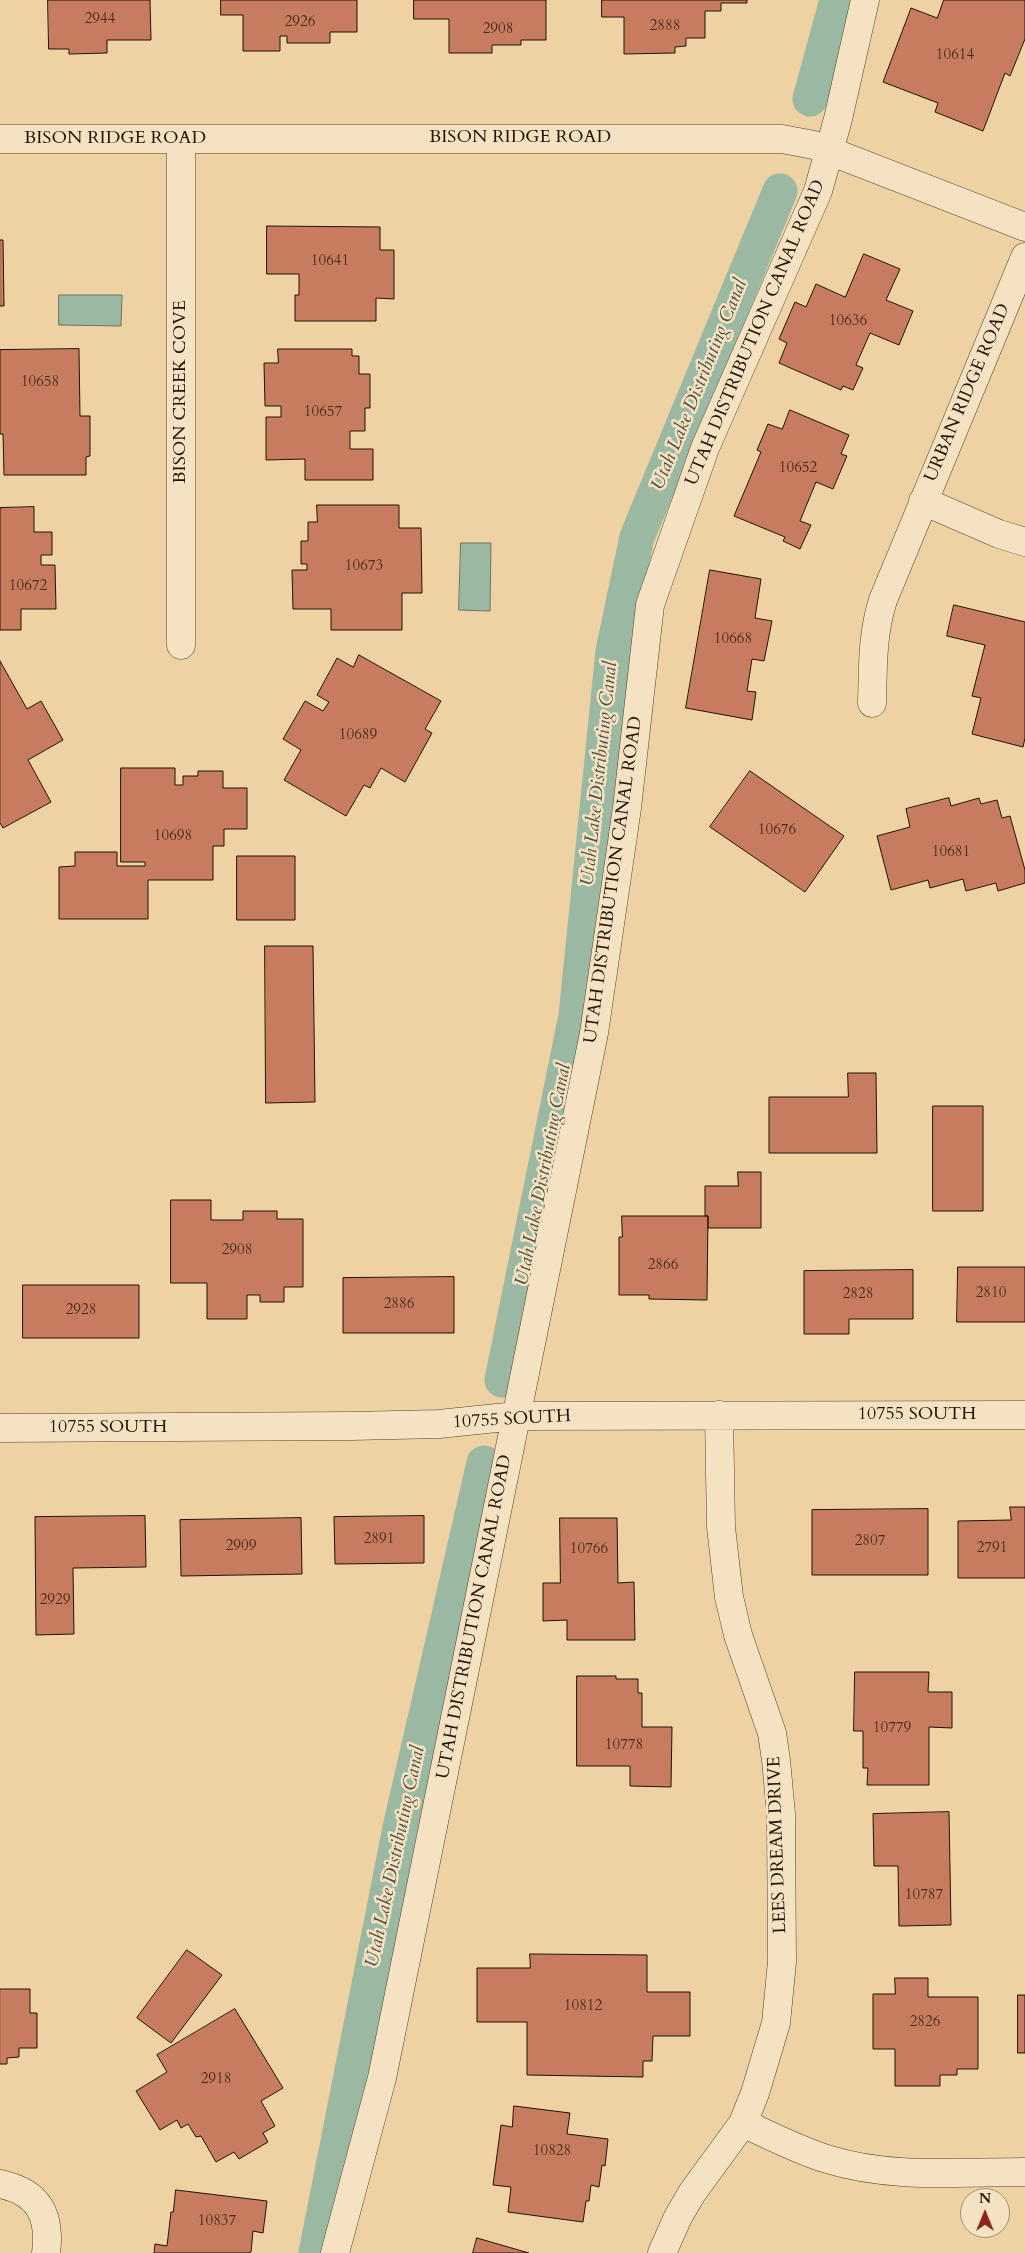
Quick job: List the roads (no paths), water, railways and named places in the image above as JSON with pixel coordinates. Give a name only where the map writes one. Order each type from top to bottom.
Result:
[{"type":"street","name":"UTAH DISTRIBUTION CANAL ROAD","points":[[335,2253],[382,2078],[594,1033],[627,808],[650,605],[705,448],[818,191],[830,151],[865,0]]},
{"type":"street","name":"BISON CREEK COVE","points":[[181,138],[181,644]]},
{"type":"street","name":"BISON RIDGE ROAD","points":[[0,139],[767,138],[798,141],[830,151],[1025,227]]},
{"type":"street","name":"URBAN RIDGE ROAD","points":[[872,703],[874,646],[878,615],[923,501],[1025,257]]},
{"type":"street","points":[[923,501],[998,534],[1025,542]]},
{"type":"street","name":"LEES DREAM DRIVE","points":[[662,2253],[678,2217],[692,2193],[743,2123],[755,2093],[776,2023],[780,1993],[782,1962],[781,1814],[776,1760],[772,1733],[738,1635],[729,1597],[721,1527],[719,1415]]},
{"type":"street","name":"10755 SOUTH","points":[[0,1428],[439,1424],[516,1416],[1025,1415]]},
{"type":"street","points":[[743,2123],[829,2160],[859,2166],[920,2172],[1025,2172]]},
{"type":"street","points":[[0,2184],[24,2192],[36,2201],[44,2215],[47,2230],[46,2253]]},
{"type":"waterway","name":"Utah Lake Distributing Canal","points":[[810,99],[837,0]]},
{"type":"waterway","name":"Utah Lake Distributing Canal","points":[[502,1380],[576,1016],[613,651],[637,537],[780,191]]},
{"type":"waterway","name":"Utah Lake Distributing Canal","points":[[316,2253],[400,1828],[484,1463]]}]
